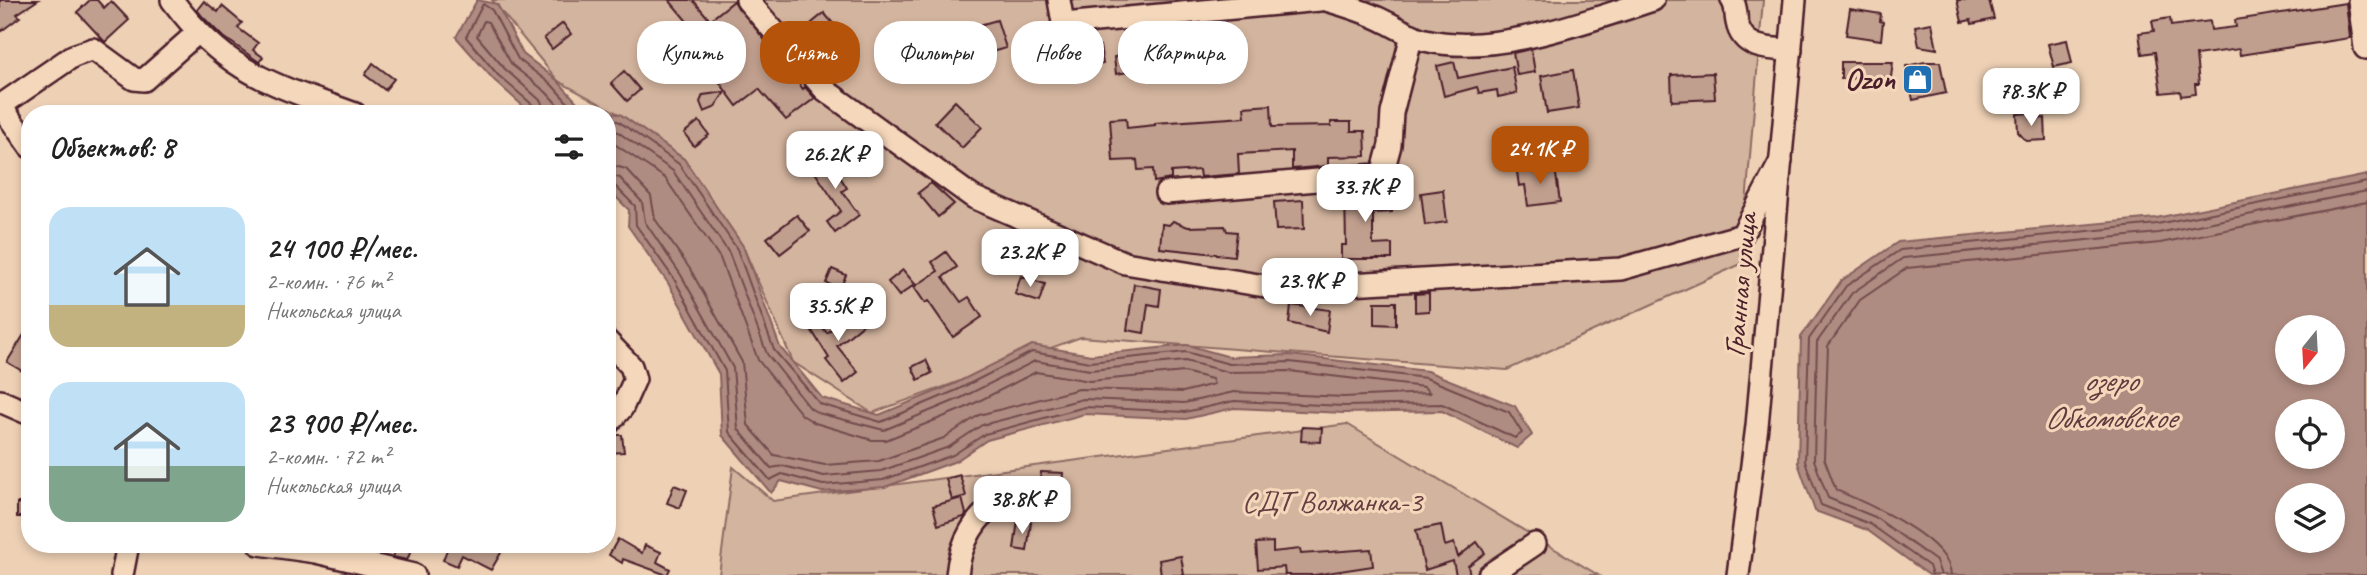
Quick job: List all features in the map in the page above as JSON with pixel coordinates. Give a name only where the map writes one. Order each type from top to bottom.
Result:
[{"type":"street","points":[[172,0],[197,33],[234,64],[259,79],[330,105]]},
{"type":"street","points":[[747,0],[825,90],[973,197],[1125,263],[1277,288],[1620,269],[1742,235],[1781,161]]},
{"type":"street","points":[[1059,0],[1062,21]]},
{"type":"street","points":[[1095,21],[1320,0]]},
{"type":"street","points":[[1326,0],[1355,8],[1412,35],[1452,46],[1491,43],[1577,24],[1653,0]]},
{"type":"street","points":[[1732,0],[1741,36],[1757,46],[1791,50]]},
{"type":"street","name":"Гранная улица","points":[[1738,575],[1758,426],[1795,0]]},
{"type":"street","points":[[2358,0],[2365,48]]},
{"type":"street","points":[[21,135],[0,106],[74,56],[93,49],[103,53],[134,79],[144,80],[197,33]]},
{"type":"street","points":[[1166,193],[1376,175],[1383,171],[1390,145],[1392,113],[1412,35]]},
{"type":"street","points":[[616,350],[631,366],[635,379],[622,408],[616,415]]},
{"type":"street","points":[[957,575],[958,561],[978,516],[1003,499]]},
{"type":"street","points":[[1489,575],[1535,544]]},
{"type":"street","points":[[122,575],[126,553]]},
{"type":"street","points":[[320,553],[414,575]]},
{"type":"green space","points":[[492,0],[1763,0],[1741,264],[1507,370],[1081,337],[872,413],[793,362],[744,249],[684,159],[616,112],[616,105],[602,105],[558,81]]},
{"type":"green space","name":"СДТ Волжанка-3","points":[[1347,424],[1598,575],[719,575],[733,467],[773,501]]},
{"type":"water","points":[[477,0],[497,4],[523,54],[557,80],[580,105],[522,105],[494,80],[456,37]]},
{"type":"water","points":[[616,114],[684,159],[743,246],[780,347],[822,398],[879,415],[954,384],[1032,345],[1091,355],[1187,345],[1230,357],[1290,355],[1427,371],[1515,406],[1532,435],[1517,448],[1442,411],[1344,413],[1234,408],[1186,419],[1085,414],[987,440],[956,461],[885,487],[822,492],[781,481],[771,493],[722,435],[719,374],[668,283],[628,226],[629,210],[616,197]]},
{"type":"water","name":"озеро Обкомовское","points":[[2367,175],[2367,575],[1929,575],[1867,530],[1815,511],[1798,463],[1801,337],[1841,281],[1898,242],[2156,218]]},
{"type":"building","points":[[0,0],[38,0],[17,14],[20,17],[0,32]]},
{"type":"building","points":[[90,0],[97,0],[104,8],[111,1],[129,20],[105,42],[77,12]]},
{"type":"building","points":[[669,0],[693,0],[710,20],[734,1],[760,34],[760,84],[799,84],[815,98],[786,120],[759,89],[737,106],[721,84],[746,84],[746,21],[687,21]]},
{"type":"building","points":[[1957,0],[1989,0],[1994,19],[1972,24],[1971,20],[1962,22]]},
{"type":"building","points":[[204,1],[218,12],[222,6],[242,23],[238,28],[258,43],[253,50],[263,57],[259,62],[221,35],[202,16],[197,10]]},
{"type":"building","points":[[2346,3],[2350,38],[2240,55],[2239,49],[2196,55],[2199,84],[2195,84],[2196,94],[2181,96],[2180,91],[2161,93],[2155,52],[2142,54],[2139,33],[2154,31],[2152,21],[2170,18],[2171,26],[2210,21],[2211,30],[2236,27],[2235,20]]},
{"type":"building","points":[[1850,9],[1881,14],[1881,40],[1846,35]]},
{"type":"building","points":[[824,13],[831,21],[814,21]]},
{"type":"building","points":[[997,20],[1006,48],[997,50],[997,21],[994,21]]},
{"type":"building","points":[[563,23],[571,34],[552,49],[544,38]]},
{"type":"building","points":[[1932,23],[1937,49],[1919,46],[1915,26]]},
{"type":"building","points":[[2067,40],[2072,63],[2054,67],[2048,44]]},
{"type":"building","points":[[1531,49],[1535,72],[1517,75],[1513,53]]},
{"type":"building","points":[[1118,56],[1118,74],[1116,74],[1114,57]]},
{"type":"building","points":[[1454,62],[1458,78],[1512,67],[1517,93],[1498,97],[1497,90],[1479,93],[1477,87],[1444,96],[1437,66]]},
{"type":"building","points":[[1841,62],[1893,62],[1891,77],[1841,79]]},
{"type":"building","points":[[1940,62],[1946,93],[1913,100],[1906,66]]},
{"type":"building","points":[[373,63],[394,79],[385,90],[365,75]]},
{"type":"building","points":[[1573,70],[1579,108],[1547,113],[1541,76]]},
{"type":"building","points":[[624,71],[640,90],[627,101],[611,83]]},
{"type":"building","points":[[1713,73],[1715,99],[1672,101],[1671,75]]},
{"type":"building","points":[[2011,77],[2014,91],[1993,94],[1991,81]]},
{"type":"building","points":[[725,92],[714,108],[704,112],[700,102],[703,95]]},
{"type":"building","points":[[955,101],[982,127],[962,148],[935,122]]},
{"type":"building","points":[[1271,105],[1272,127],[1331,126],[1331,122],[1351,122],[1351,131],[1365,131],[1366,156],[1328,157],[1328,166],[1292,169],[1292,151],[1238,154],[1239,174],[1200,177],[1199,170],[1171,172],[1171,179],[1154,182],[1153,169],[1138,170],[1137,160],[1113,161],[1110,119],[1126,118],[1127,128],[1155,123],[1245,117],[1244,107]]},
{"type":"building","points":[[2030,113],[2031,119],[2045,118],[2046,140],[2026,141],[2018,132],[2017,114]]},
{"type":"building","points":[[699,121],[709,135],[694,146],[684,133]]},
{"type":"building","points":[[832,151],[841,164],[835,169],[847,188],[842,191],[859,215],[835,233],[827,222],[841,211],[812,168]]},
{"type":"building","points":[[1555,168],[1560,202],[1528,206],[1525,185],[1519,186],[1517,172]]},
{"type":"building","points":[[931,183],[954,204],[938,217],[918,193]]},
{"type":"building","points":[[1391,189],[1392,212],[1373,213],[1373,245],[1392,244],[1392,259],[1341,259],[1341,245],[1346,245],[1345,191]]},
{"type":"building","points":[[1443,190],[1447,222],[1425,225],[1421,193]]},
{"type":"building","points":[[1303,200],[1304,229],[1276,230],[1274,202]]},
{"type":"building","points":[[797,215],[810,231],[780,254],[767,238]]},
{"type":"building","points":[[1173,221],[1188,227],[1225,226],[1227,231],[1237,232],[1234,256],[1160,248],[1162,224],[1169,225]]},
{"type":"building","points":[[946,252],[957,267],[943,277],[961,302],[969,297],[982,317],[953,337],[928,301],[925,303],[914,287],[938,271],[932,262]]},
{"type":"building","points":[[832,269],[846,275],[840,289],[826,283]]},
{"type":"building","points":[[903,270],[915,284],[899,296],[888,282]]},
{"type":"building","points":[[1021,276],[1045,284],[1039,302],[1015,294]]},
{"type":"building","points":[[1134,284],[1161,289],[1159,306],[1148,304],[1144,333],[1127,330]]},
{"type":"building","points":[[1429,293],[1429,311],[1415,312],[1415,294]]},
{"type":"building","points":[[1375,302],[1396,302],[1396,325],[1375,324]]},
{"type":"building","points":[[1291,305],[1330,310],[1327,332],[1289,323]]},
{"type":"building","points":[[857,310],[866,322],[837,346],[858,372],[844,383],[826,360],[829,358],[807,323],[814,318],[827,333]]},
{"type":"building","points":[[21,339],[21,370],[7,362]]},
{"type":"building","points":[[926,360],[932,373],[918,380],[912,367]]},
{"type":"building","points":[[1302,427],[1322,428],[1321,442],[1301,441]]},
{"type":"building","points":[[616,435],[622,435],[624,452],[616,452]]},
{"type":"building","points":[[1041,472],[1063,473],[1060,516],[1038,514]]},
{"type":"building","points":[[960,475],[966,496],[952,500],[946,479]]},
{"type":"building","points":[[674,485],[687,490],[680,508],[667,503]]},
{"type":"building","points":[[962,498],[966,514],[964,517],[938,525],[933,506]]},
{"type":"building","points":[[17,503],[21,503],[21,517],[17,517]]},
{"type":"building","points":[[1018,520],[1031,522],[1027,551],[1014,549]]},
{"type":"building","points":[[1441,525],[1445,546],[1454,543],[1458,557],[1477,542],[1485,553],[1468,566],[1470,575],[1456,575],[1453,561],[1425,570],[1416,530]]},
{"type":"building","points":[[618,539],[642,553],[645,545],[661,552],[657,562],[670,569],[667,575],[623,559],[622,563],[609,555],[616,553]]},
{"type":"building","points":[[1273,542],[1273,552],[1300,549],[1301,554],[1371,549],[1373,566],[1314,575],[1285,575],[1284,567],[1258,569],[1256,543]]},
{"type":"building","points":[[395,553],[410,553],[407,560],[393,557]]},
{"type":"building","points":[[446,553],[501,553],[491,570],[462,555],[457,566],[443,560]]},
{"type":"building","points":[[1181,556],[1184,575],[1161,575],[1159,560]]},
{"type":"place","name":"Ozon","points":[[1918,79]]}]
